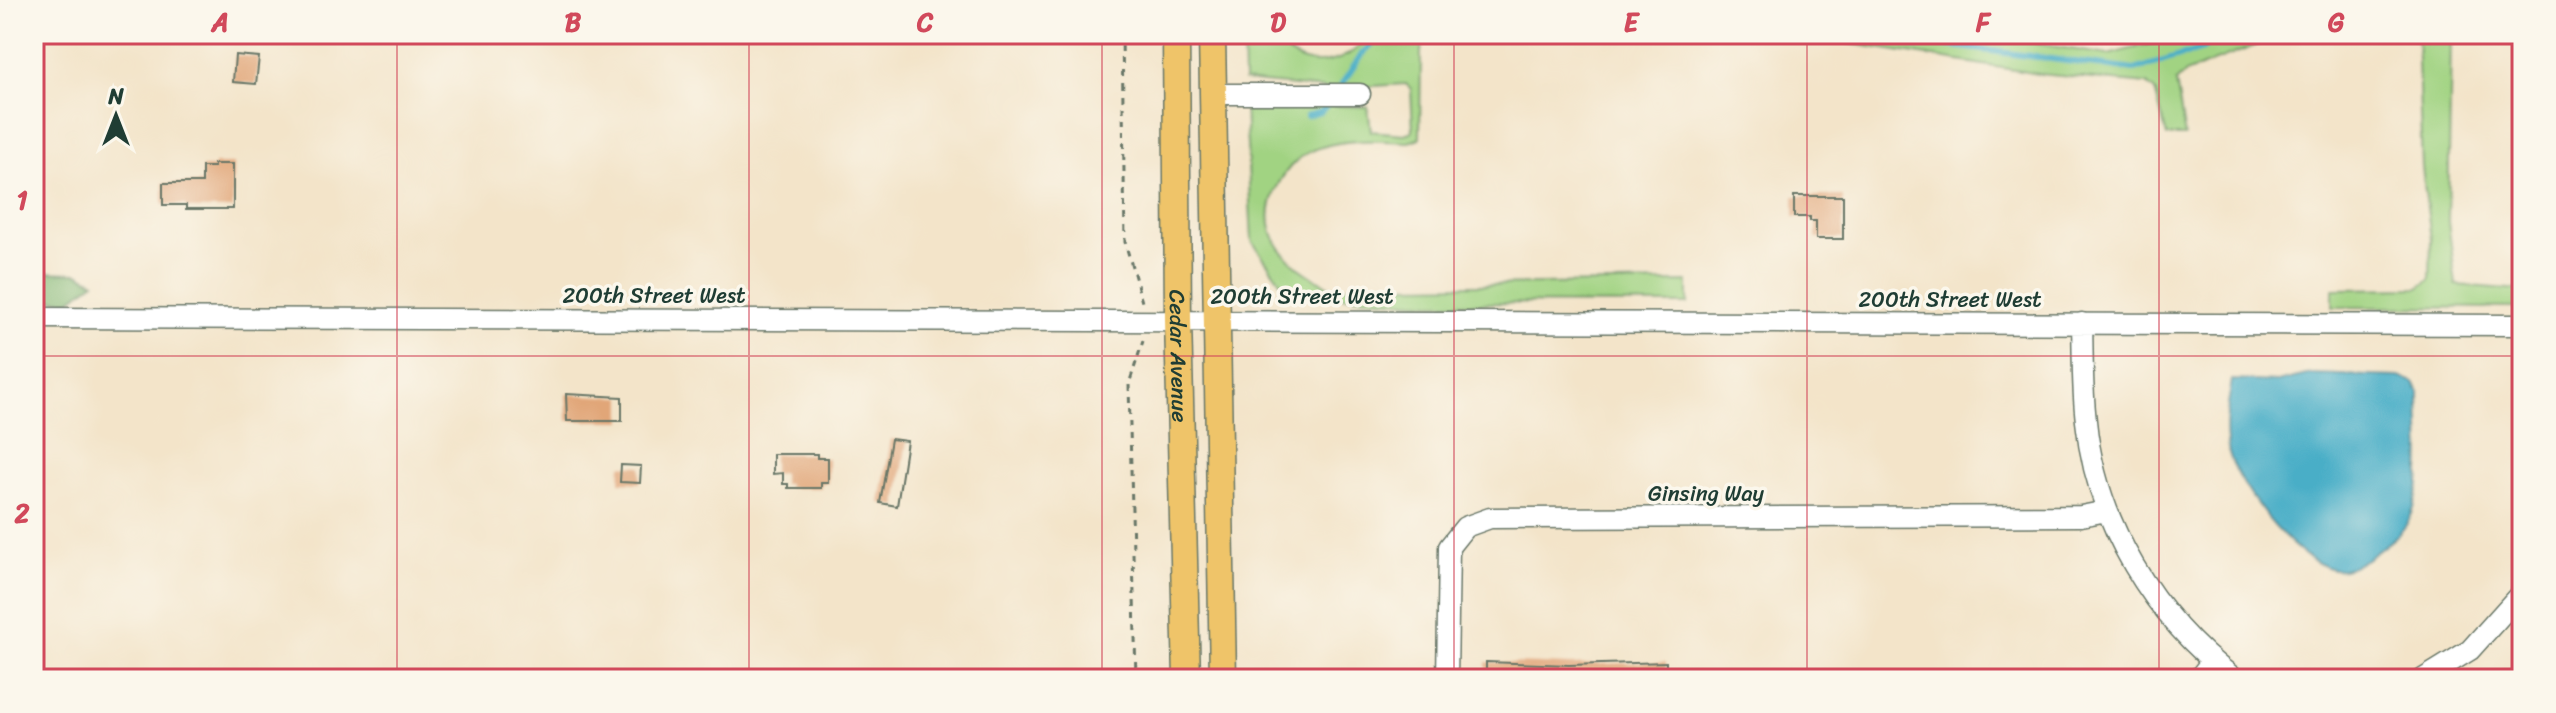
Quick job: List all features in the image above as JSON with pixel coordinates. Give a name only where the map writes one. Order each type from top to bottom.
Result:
[{"type":"main road","name":"Cedar Avenue","points":[[1176,34],[1178,320],[1187,679]]},
{"type":"main road","name":"Cedar Avenue","points":[[1212,34],[1223,679]]},
{"type":"street","points":[[1213,94],[1360,94]]},
{"type":"street","name":"200th Street West","points":[[34,318],[2522,325]]},
{"type":"street","points":[[2082,323],[2086,423],[2107,511],[2126,551],[2172,620],[2212,661],[2235,679]]},
{"type":"street","name":"Ginsing Way","points":[[1447,679],[1449,547],[1465,527],[1490,518],[2081,516],[2107,511]]},
{"type":"street","points":[[2423,679],[2470,650],[2522,592]]},
{"type":"street","points":[[2198,679],[2212,661]]},
{"type":"path","points":[[1122,34],[1125,242],[1146,320],[1141,349],[1129,384],[1136,679]]},
{"type":"green space","points":[[1243,34],[1274,34],[1294,57],[1320,63],[1348,55],[1370,34],[1425,34],[1421,52],[1420,138],[1409,142],[1354,141],[1322,147],[1295,162],[1277,187],[1271,204],[1273,234],[1290,259],[1316,279],[1331,287],[1688,282],[1688,304],[1429,303],[1327,295],[1291,297],[1252,241],[1245,108],[1297,104],[1368,107],[1371,131],[1404,134],[1413,131],[1411,89],[1406,84],[1325,89],[1244,81]]},
{"type":"green space","points":[[1791,34],[1975,34],[2108,55],[2188,34],[2285,34],[2185,73],[2176,82],[2185,136],[2167,136],[2155,91],[2147,84],[2039,74]]},
{"type":"green space","points":[[2417,34],[2451,34],[2448,222],[2456,285],[2522,290],[2522,308],[2333,307],[2333,289],[2419,288],[2430,280],[2431,240],[2422,167]]},
{"type":"green space","points":[[34,272],[78,273],[95,282],[70,300],[34,300]]},
{"type":"water","points":[[2311,374],[2400,377],[2414,382],[2419,392],[2420,465],[2411,516],[2389,543],[2365,560],[2343,569],[2327,567],[2310,558],[2275,526],[2245,487],[2227,444],[2232,380],[2277,382]]},
{"type":"building","points":[[235,55],[259,57],[256,84],[233,82]]},
{"type":"building","points":[[214,164],[233,164],[233,209],[186,209],[186,205],[163,205],[163,183],[202,183],[202,167],[214,167]]},
{"type":"building","points":[[1794,196],[1843,196],[1843,239],[1816,239],[1816,221],[1810,221],[1810,217],[1794,217]]},
{"type":"building","points":[[566,394],[622,397],[622,421],[567,421]]},
{"type":"building","points":[[891,439],[907,441],[897,506],[880,503]]},
{"type":"building","points":[[773,454],[817,454],[817,458],[828,458],[828,483],[821,483],[821,488],[788,488],[788,484],[783,484],[783,473],[773,474]]},
{"type":"building","points":[[621,465],[641,466],[640,483],[620,482]]},
{"type":"building","points":[[1486,662],[1569,665],[1666,662],[1666,679],[1486,679]]},
{"type":"waterway","points":[[1342,84],[1362,54],[1382,34]]},
{"type":"waterway","points":[[1876,34],[1915,46],[1931,43],[2134,70],[2203,49],[2213,39],[2233,34]]},
{"type":"waterway","points":[[1307,116],[1320,112],[1326,106]]}]
